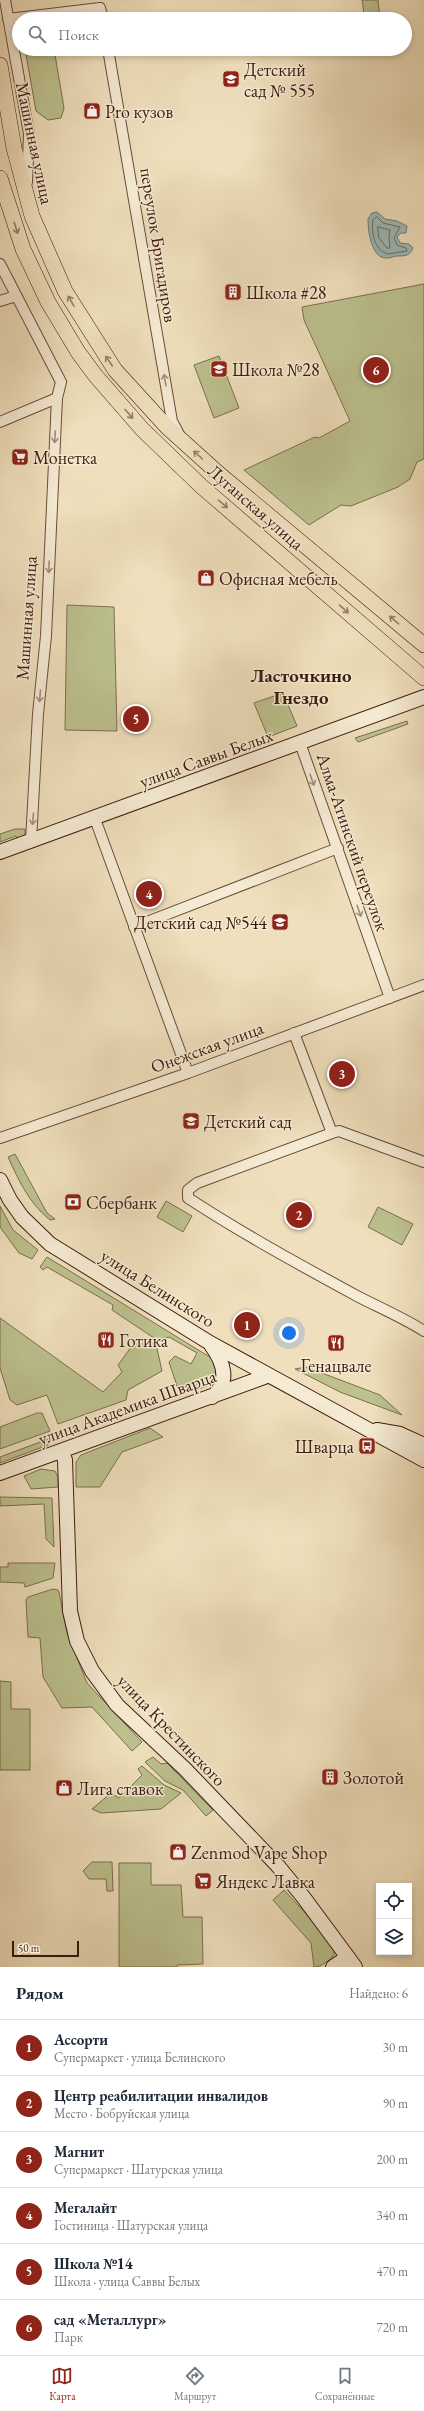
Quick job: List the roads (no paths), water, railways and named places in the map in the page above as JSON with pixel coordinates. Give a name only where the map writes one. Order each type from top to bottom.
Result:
[{"type":"main road","name":"Машинная улица","points":[[0,65],[14,148],[32,216],[65,291],[91,334]]},
{"type":"main road","name":"Машинная улица","points":[[0,178],[23,249],[48,302],[78,352]]},
{"type":"main road","name":"Луганская улица","points":[[91,334],[115,370],[167,427],[424,645]]},
{"type":"main road","name":"Луганская улица","points":[[78,352],[95,375],[142,429],[201,486],[424,678]]},
{"type":"street","points":[[5,0],[12,42]]},
{"type":"street","points":[[67,12],[100,8],[101,12]]},
{"type":"street","points":[[8,19],[12,19]]},
{"type":"street","points":[[14,56],[28,134],[26,194]]},
{"type":"street","name":"переулок Бригадиров","points":[[109,56],[172,421],[185,443]]},
{"type":"street","points":[[0,264],[16,296],[0,301]]},
{"type":"street","name":"Машинная улица","points":[[16,296],[61,382],[57,398],[46,636],[38,714],[31,841]]},
{"type":"street","points":[[0,422],[57,398]]},
{"type":"street","name":"улица Саввы Белых","points":[[0,852],[95,819],[424,697]]},
{"type":"street","name":"Алма-Атинский переулок","points":[[300,743],[390,998]]},
{"type":"street","points":[[95,819],[188,1072]]},
{"type":"street","points":[[134,927],[338,848]]},
{"type":"street","name":"Онежская улица","points":[[0,1138],[188,1072],[424,985]]},
{"type":"street","points":[[294,1033],[332,1133]]},
{"type":"street","points":[[424,1162],[339,1131],[197,1183],[188,1190],[188,1198],[229,1225],[358,1296],[400,1316],[424,1331]]},
{"type":"street","name":"улица Белинского","points":[[0,1180],[22,1217],[50,1244],[210,1343],[267,1376],[424,1460]]},
{"type":"street","points":[[210,1343],[219,1356],[224,1370],[222,1384],[211,1398]]},
{"type":"street","name":"улица Академика Шварца","points":[[0,1473],[211,1398],[267,1376]]},
{"type":"street","points":[[365,1428],[400,1434],[424,1445]]},
{"type":"street","name":"улица Крестинского","points":[[62,1452],[65,1460],[70,1611],[77,1641],[92,1671],[117,1705],[185,1769],[278,1866],[352,1962]]},
{"type":"street","points":[[333,1967],[352,1962]]},
{"type":"water","points":[[377,212],[385,219],[397,221],[407,226],[406,233],[401,233],[397,237],[400,243],[409,244],[413,248],[409,254],[405,256],[388,258],[382,257],[374,249],[370,237],[368,219],[372,213]]},
{"type":"place","name":"Детский сад № 555","points":[[231,79]]},
{"type":"place","name":"Pro кузов","points":[[92,111]]},
{"type":"place","name":"Школа #28","points":[[233,292]]},
{"type":"place","name":"Школа №28","points":[[219,369]]},
{"type":"place","name":"сад «Металлург»","points":[[376,370]]},
{"type":"place","name":"Монетка","points":[[20,457]]},
{"type":"place","name":"Офисная мебель","points":[[206,578]]},
{"type":"place","name":"Школа №14","points":[[136,719]]},
{"type":"place","name":"Мегалайт","points":[[149,894]]},
{"type":"place","name":"Детский сад №544","points":[[280,922]]},
{"type":"place","name":"Магнит","points":[[342,1074]]},
{"type":"place","name":"Детский сад","points":[[191,1121]]},
{"type":"place","name":"Сбербанк","points":[[73,1202]]},
{"type":"place","name":"Центр реабилитации инвалидов","points":[[299,1215]]},
{"type":"place","name":"Ассорти","points":[[247,1325]]},
{"type":"place","name":"Готика","points":[[106,1340]]},
{"type":"place","name":"Генацвале","points":[[336,1343]]},
{"type":"place","name":"Шварца","points":[[367,1446]]},
{"type":"place","name":"Золотой","points":[[330,1777]]},
{"type":"place","name":"Лига ставок","points":[[64,1788]]},
{"type":"place","name":"Zenmod Vape Shop","points":[[178,1852]]},
{"type":"place","name":"Яндекс Лавка","points":[[203,1881]]},
{"type":"district","name":"Ласточкино Гнездо","points":[[301,686]]}]
